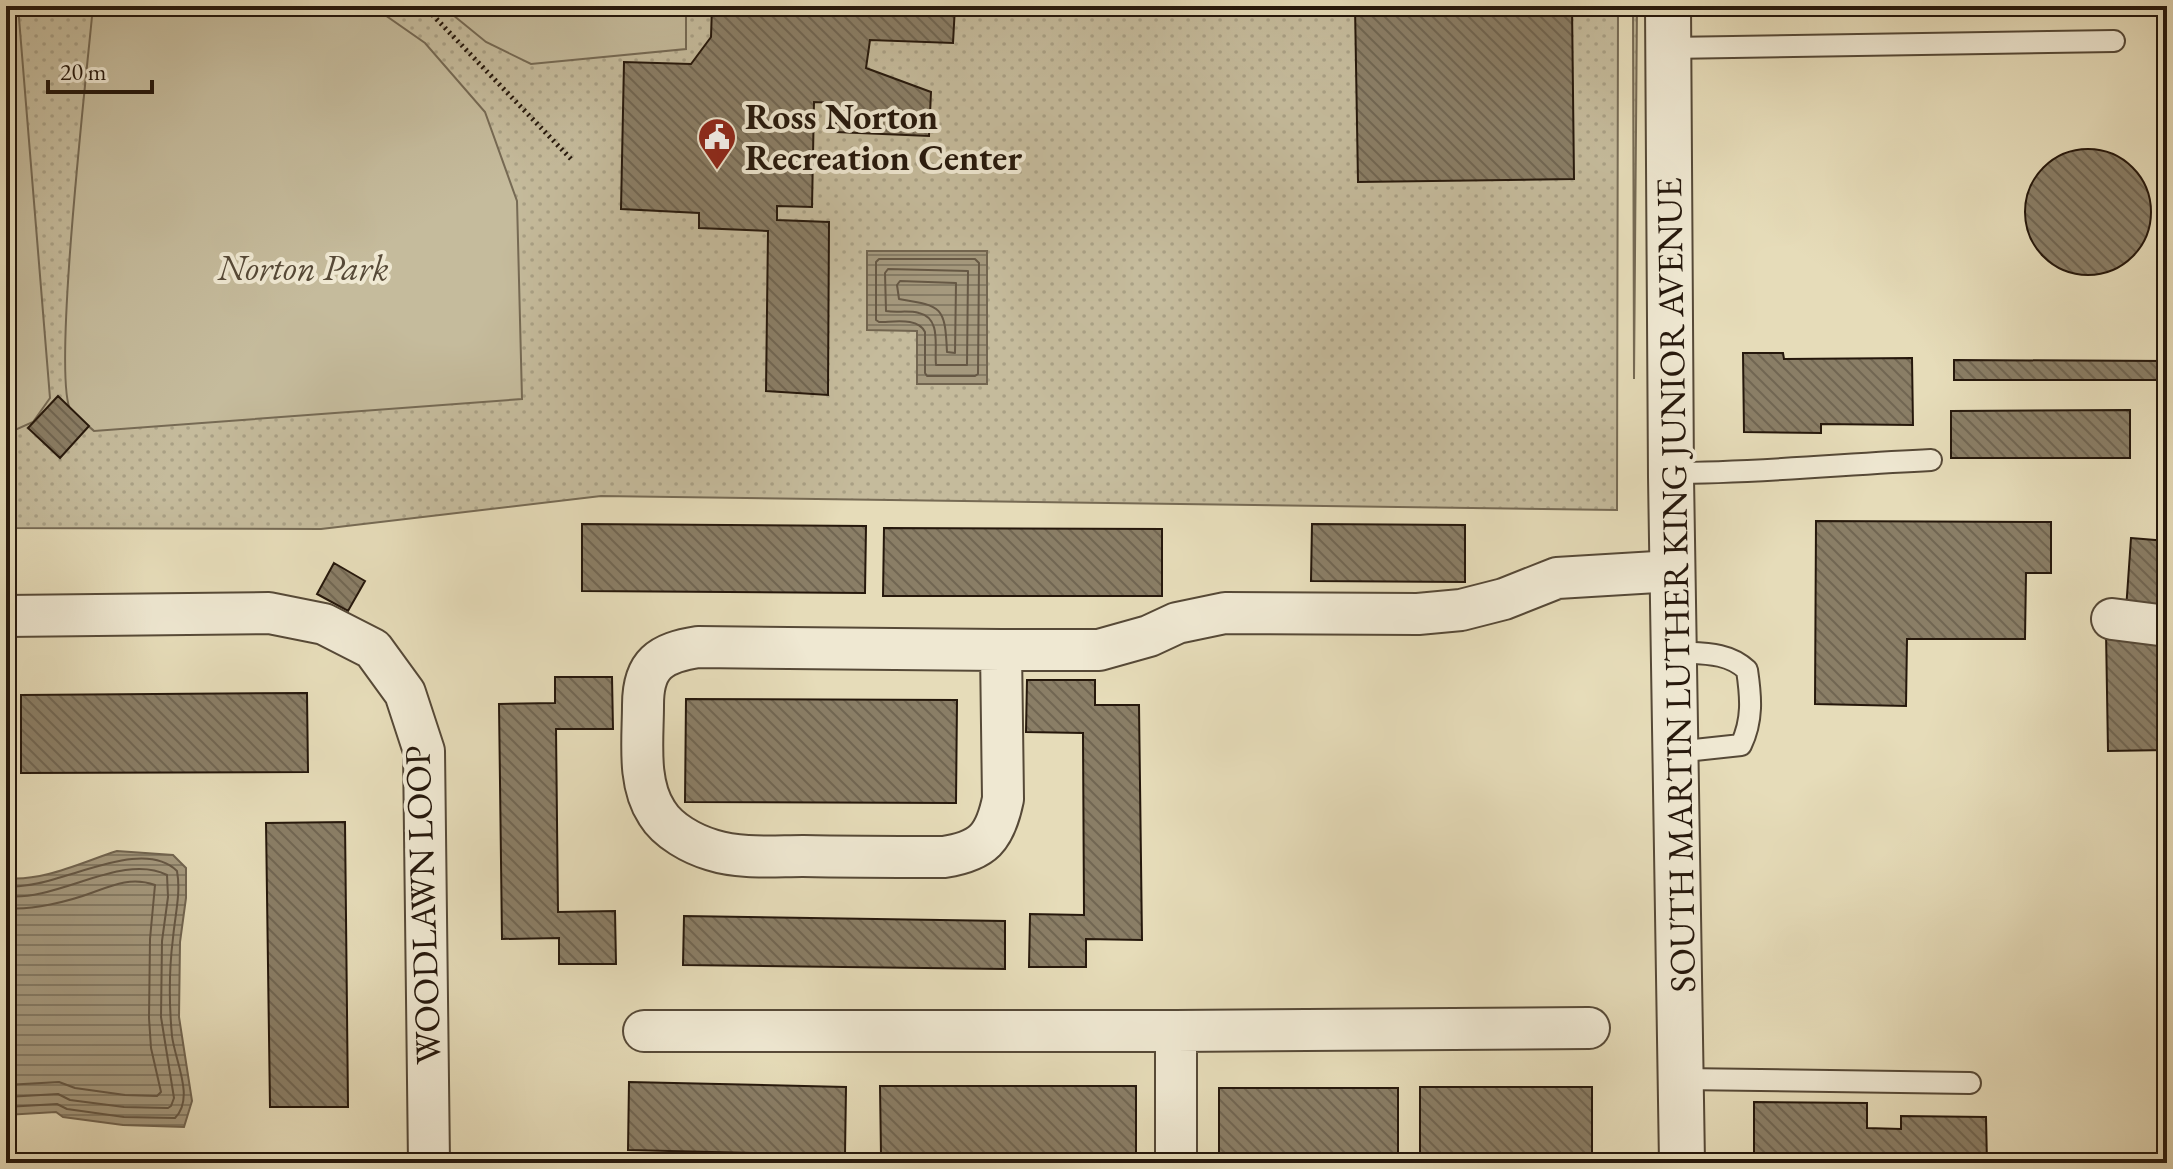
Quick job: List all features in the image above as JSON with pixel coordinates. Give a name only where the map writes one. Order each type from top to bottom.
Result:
[{"type":"street","name":"SOUTH MARTIN LUTHER KING JUNIOR AVENUE","points":[[1669,27],[1671,473],[1682,1163]]},
{"type":"street","points":[[1001,650],[1003,799],[998,822],[985,842],[968,853],[944,857],[746,856],[713,851],[683,838],[657,813],[643,777],[643,699],[646,678],[656,661],[676,651],[698,647],[1099,650],[1149,636],[1177,623],[1225,613],[1418,614],[1461,610],[1504,599],[1557,578],[1673,571]]},
{"type":"street","name":"WOODLAWN LOOP","points":[[6,616],[269,613],[324,624],[373,649],[405,693],[424,751],[429,1163]]},
{"type":"street","points":[[2112,619],[2167,626]]},
{"type":"street","points":[[644,1031],[1589,1028]]},
{"type":"street","points":[[1176,1031],[1176,1163]]},
{"type":"lane","points":[[1669,27],[2114,41]]},
{"type":"lane","points":[[1671,473],[1747,473],[1816,465],[1931,460]]},
{"type":"lane","points":[[1674,652],[1735,659],[1747,670],[1751,701],[1748,730],[1741,745],[1676,752]]},
{"type":"lane","points":[[1681,1079],[1970,1083]]},
{"type":"path","points":[[424,6],[571,159]]},
{"type":"green space","name":"Norton Park","points":[[6,6],[1618,6],[1617,510],[601,496],[321,529],[6,528]]},
{"type":"green space","points":[[6,6],[18,6],[50,398],[33,422],[6,434]]},
{"type":"green space","points":[[93,6],[372,6],[425,43],[485,112],[517,201],[522,399],[94,431],[76,416],[71,411],[66,387],[65,343]]},
{"type":"green space","points":[[442,6],[686,6],[686,49],[531,64],[486,42]]},
{"type":"green space","points":[[1633,6],[1637,6],[1634,379]]},
{"type":"water","points":[[867,251],[987,251],[987,384],[917,384],[917,331],[867,330]]},
{"type":"water","points":[[117,851],[173,855],[186,868],[186,898],[180,942],[179,1017],[192,1101],[184,1127],[123,1125],[63,1117],[56,1112],[6,1115],[6,878],[48,874]]},
{"type":"building","name":"Ross Norton Recreation Center","points":[[712,6],[955,6],[953,43],[870,40],[866,68],[931,92],[929,136],[836,132],[836,103],[814,102],[812,207],[777,206],[777,220],[829,222],[828,395],[766,391],[768,231],[699,228],[699,213],[621,209],[624,62],[691,64],[711,37]]},
{"type":"building","points":[[1355,6],[1572,6],[1574,179],[1358,182]]},
{"type":"building","points":[[2088,149],[2112,154],[2133,167],[2146,188],[2151,212],[2146,236],[2133,257],[2112,270],[2088,275],[2064,270],[2043,257],[2030,236],[2025,212],[2030,188],[2043,167],[2064,154]]},
{"type":"building","points":[[1743,353],[1783,353],[1784,359],[1912,358],[1913,425],[1821,424],[1821,433],[1744,432]]},
{"type":"building","points":[[1954,360],[2167,361],[2167,454],[2158,454],[2159,380],[1954,380]]},
{"type":"building","points":[[58,396],[89,426],[60,458],[28,428]]},
{"type":"building","points":[[2130,410],[2130,458],[1951,458],[1951,411]]},
{"type":"building","points":[[1816,521],[2051,522],[2051,573],[2026,573],[2025,639],[1907,639],[1906,706],[1815,704]]},
{"type":"building","points":[[582,524],[866,526],[865,593],[582,591]]},
{"type":"building","points":[[1312,524],[1465,525],[1465,582],[1311,581]]},
{"type":"building","points":[[884,528],[1162,529],[1162,596],[883,596]]},
{"type":"building","points":[[2131,538],[2167,541],[2167,613],[2126,610]]},
{"type":"building","points":[[334,563],[365,581],[348,611],[317,594]]},
{"type":"building","points":[[2165,631],[2167,750],[2108,751],[2106,632]]},
{"type":"building","points":[[555,677],[612,677],[613,729],[556,729],[558,912],[615,911],[616,964],[559,964],[559,938],[502,939],[499,704],[555,703]]},
{"type":"building","points":[[1027,680],[1095,680],[1095,705],[1139,705],[1142,940],[1086,939],[1086,967],[1029,967],[1030,914],[1084,915],[1083,733],[1026,732]]},
{"type":"building","points":[[307,693],[308,772],[21,773],[21,695]]},
{"type":"building","points":[[686,699],[957,700],[956,803],[685,802]]},
{"type":"building","points":[[345,822],[348,1107],[270,1107],[266,823]]},
{"type":"building","points":[[684,916],[1005,921],[1005,969],[683,965]]},
{"type":"building","points":[[629,1082],[846,1087],[845,1155],[628,1150]]},
{"type":"building","points":[[880,1086],[1136,1086],[1136,1153],[881,1154]]},
{"type":"building","points":[[1420,1087],[1592,1087],[1592,1160],[1420,1161]]},
{"type":"building","points":[[1219,1088],[1398,1088],[1398,1156],[1219,1156]]},
{"type":"building","points":[[1754,1102],[1867,1103],[1867,1128],[1901,1129],[1901,1116],[1986,1117],[1987,1163],[1754,1163]]},
{"type":"place","name":"Ross Norton Recreation Center","points":[[717,171]]}]
